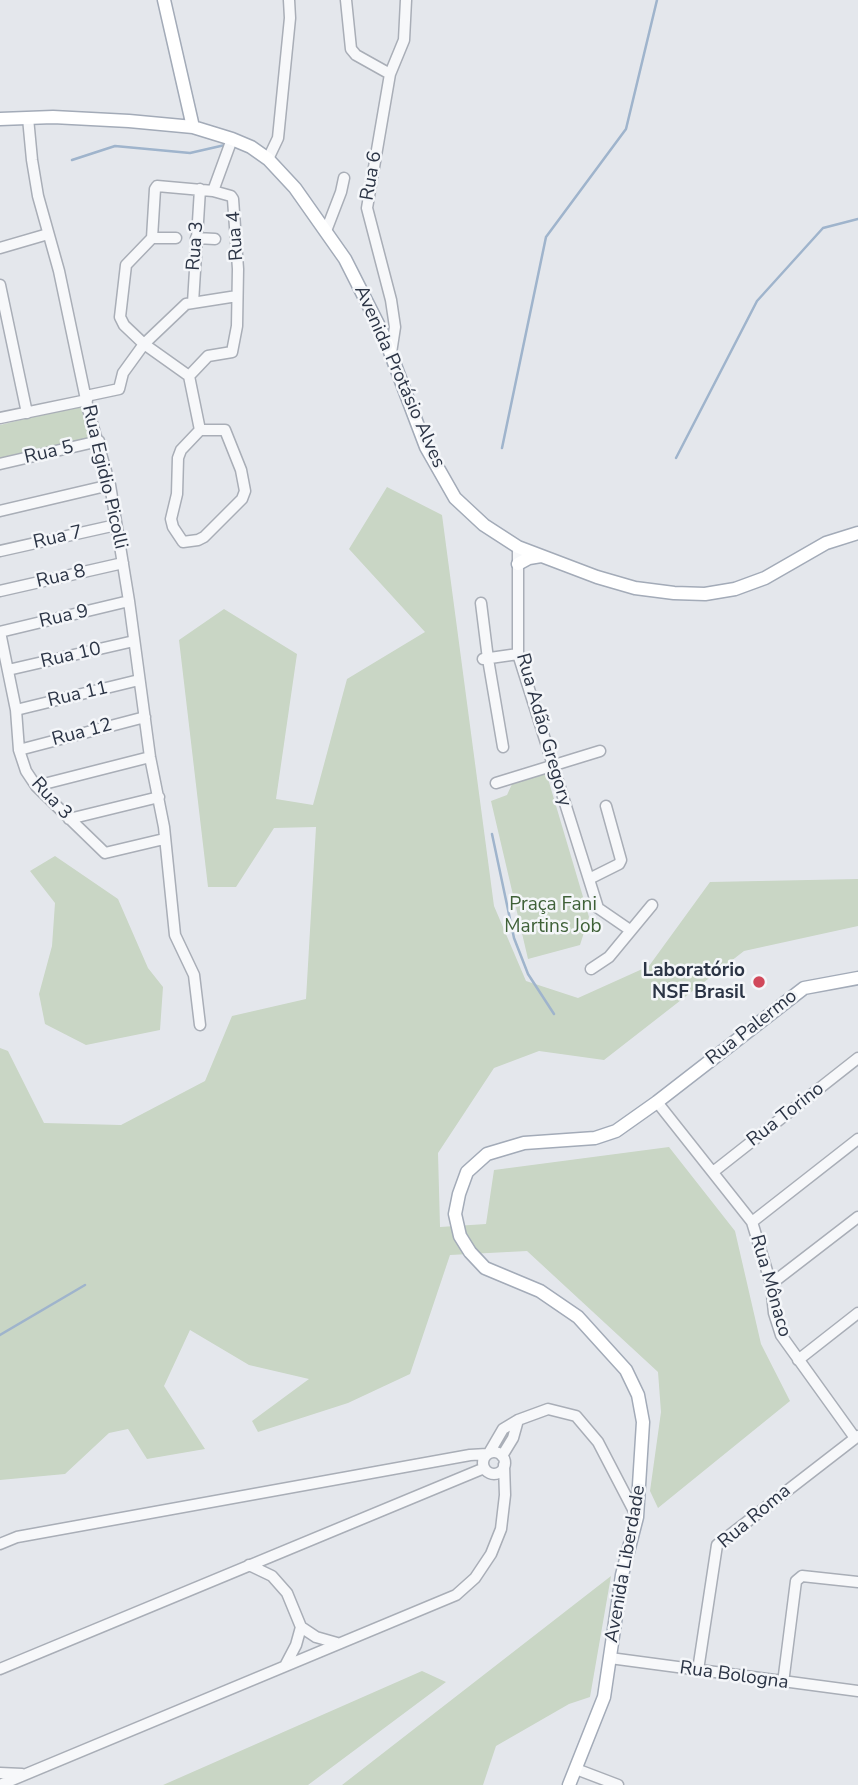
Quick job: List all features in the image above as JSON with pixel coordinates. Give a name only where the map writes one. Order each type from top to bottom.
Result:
[{"type":"main road","points":[[163,0],[193,127]]},
{"type":"main road","name":"Avenida Protásio Alves","points":[[0,119],[129,121],[193,127],[251,147],[268,159],[295,188],[326,231],[364,295],[391,353],[426,447],[455,498],[484,525],[519,547],[597,577],[635,588],[705,594],[735,589],[765,578],[826,543],[858,533]]},
{"type":"main road","points":[[518,564],[541,556]]},
{"type":"main road","name":"Rua Palermo","points":[[657,1102],[804,988],[858,978]]},
{"type":"main road","name":"Avenida Liberdade","points":[[569,1785],[604,1697],[622,1576],[637,1517],[643,1422],[638,1395],[626,1370],[578,1317],[540,1292],[485,1268],[460,1237],[455,1214],[467,1172],[487,1154],[524,1143],[595,1138],[616,1131],[657,1102]]},
{"type":"street","points":[[268,159],[278,138],[290,18],[289,0]]},
{"type":"street","points":[[346,0],[351,49],[356,55],[390,74]]},
{"type":"street","name":"Rua 6","points":[[391,353],[395,327],[391,300],[367,212],[390,74],[403,45],[406,0]]},
{"type":"street","name":"Rua Egidio Picolli","points":[[28,118],[32,160],[48,234],[59,271],[86,398],[110,485],[150,757],[159,797],[175,935],[195,976],[200,1025]]},
{"type":"street","points":[[200,430],[189,376],[144,344],[124,325],[120,317],[126,265],[152,238],[155,187],[213,191],[232,139]]},
{"type":"street","points":[[326,231],[344,178]]},
{"type":"street","name":"Rua 3","points":[[192,303],[200,189]]},
{"type":"street","name":"Rua 4","points":[[213,191],[230,195],[233,199],[239,269],[237,296]]},
{"type":"street","points":[[0,248],[48,234]]},
{"type":"street","points":[[152,238],[176,238]]},
{"type":"street","points":[[196,238],[215,239]]},
{"type":"street","points":[[0,285],[27,413]]},
{"type":"street","points":[[0,418],[119,389],[123,373],[144,344],[186,304],[237,296],[237,326],[232,352],[208,356],[189,376]]},
{"type":"street","points":[[200,430],[225,430],[241,470],[245,491],[242,499],[202,539],[183,542],[171,519],[177,494],[178,458],[180,450],[200,430]]},
{"type":"street","name":"Rua 5","points":[[0,464],[99,441]]},
{"type":"street","points":[[0,511],[110,485]]},
{"type":"street","name":"Rua 7","points":[[0,551],[116,525]]},
{"type":"street","name":"Rua Adão Gregory","points":[[519,547],[518,654],[598,908],[630,930]]},
{"type":"street","name":"Rua 8","points":[[0,591],[123,563]]},
{"type":"street","name":"Rua 9","points":[[0,632],[129,601]]},
{"type":"street","points":[[481,603],[485,659],[503,747]]},
{"type":"street","name":"Rua 3","points":[[0,632],[16,710],[19,750],[26,771],[36,786],[106,853],[164,839]]},
{"type":"street","name":"Rua 10","points":[[8,670],[134,641]]},
{"type":"street","points":[[485,659],[518,654]]},
{"type":"street","name":"Rua 11","points":[[16,710],[139,680]]},
{"type":"street","name":"Rua 12","points":[[19,750],[145,717]]},
{"type":"street","points":[[496,783],[600,751]]},
{"type":"street","points":[[36,786],[150,757]]},
{"type":"street","points":[[69,819],[159,797]]},
{"type":"street","points":[[589,879],[621,860],[606,806]]},
{"type":"street","points":[[591,968],[608,957],[652,905]]},
{"type":"street","name":"Rua Torino","points":[[713,1172],[858,1058]]},
{"type":"street","name":"Rua Mônaco","points":[[657,1102],[752,1222],[771,1284],[774,1313],[781,1335],[857,1437]]},
{"type":"street","points":[[752,1222],[858,1139]]},
{"type":"street","points":[[771,1284],[858,1217]]},
{"type":"street","points":[[798,1360],[858,1313]]},
{"type":"street","points":[[505,1495],[483,1464],[488,1454],[503,1429],[518,1419],[548,1409],[576,1416],[598,1442],[637,1517]]},
{"type":"street","points":[[0,1669],[450,1483],[488,1471],[501,1471],[518,1419]]},
{"type":"street","name":"Rua Roma","points":[[698,1671],[717,1545],[857,1437]]},
{"type":"street","points":[[0,1544],[16,1537],[496,1452],[503,1461],[505,1495],[501,1528],[491,1554],[475,1578],[456,1595],[0,1785]]},
{"type":"street","points":[[456,1459],[488,1471]]},
{"type":"street","points":[[450,1483],[456,1474],[456,1459]]},
{"type":"street","points":[[250,1565],[272,1576],[286,1593],[301,1627],[316,1637],[337,1643]]},
{"type":"street","points":[[783,1683],[796,1581],[802,1576],[858,1582]]},
{"type":"street","points":[[284,1666],[296,1645],[301,1627]]},
{"type":"street","name":"Rua Bologna","points":[[610,1658],[858,1691]]},
{"type":"street","points":[[576,1769],[618,1785]]},
{"type":"street","points":[[0,1773],[27,1774]]},
{"type":"green space","points":[[82,405],[93,437],[0,459],[0,425]]},
{"type":"green space","points":[[387,487],[442,515],[494,906],[526,981],[578,998],[649,966],[710,882],[858,879],[858,926],[744,951],[604,1060],[539,1051],[494,1068],[438,1153],[440,1227],[486,1224],[494,1170],[669,1147],[735,1231],[761,1344],[790,1401],[658,1508],[650,1491],[661,1412],[658,1372],[527,1251],[450,1255],[410,1374],[348,1403],[258,1432],[252,1421],[309,1379],[249,1365],[190,1330],[164,1386],[205,1449],[147,1459],[128,1429],[109,1433],[65,1474],[0,1480],[0,1048],[8,1051],[44,1123],[121,1125],[205,1081],[232,1016],[306,999],[316,827],[274,828],[236,887],[208,887],[179,640],[224,609],[297,654],[276,799],[313,805],[347,679],[425,632],[349,549]]},
{"type":"green space","name":"Praça Fani Martins Job","points":[[546,772],[589,917],[580,945],[528,959],[491,801],[507,795],[512,784]]},
{"type":"green space","points":[[55,856],[118,899],[148,968],[163,987],[160,1030],[86,1045],[45,1024],[39,994],[52,946],[55,903],[30,871]]},
{"type":"green space","points":[[611,1576],[590,1697],[569,1704],[496,1746],[483,1785],[342,1785]]},
{"type":"green space","points":[[422,1671],[446,1682],[308,1785],[163,1785]]},
{"type":"waterway","points":[[502,448],[546,237],[626,129],[657,0]]},
{"type":"waterway","points":[[72,160],[115,146],[190,153],[225,145]]},
{"type":"waterway","points":[[676,458],[757,301],[823,228],[858,219]]},
{"type":"waterway","points":[[492,834],[514,938],[528,974],[554,1014]]},
{"type":"waterway","points":[[0,1335],[85,1285]]},
{"type":"place","name":"Laboratório NSF Brasil","points":[[759,982]]}]
